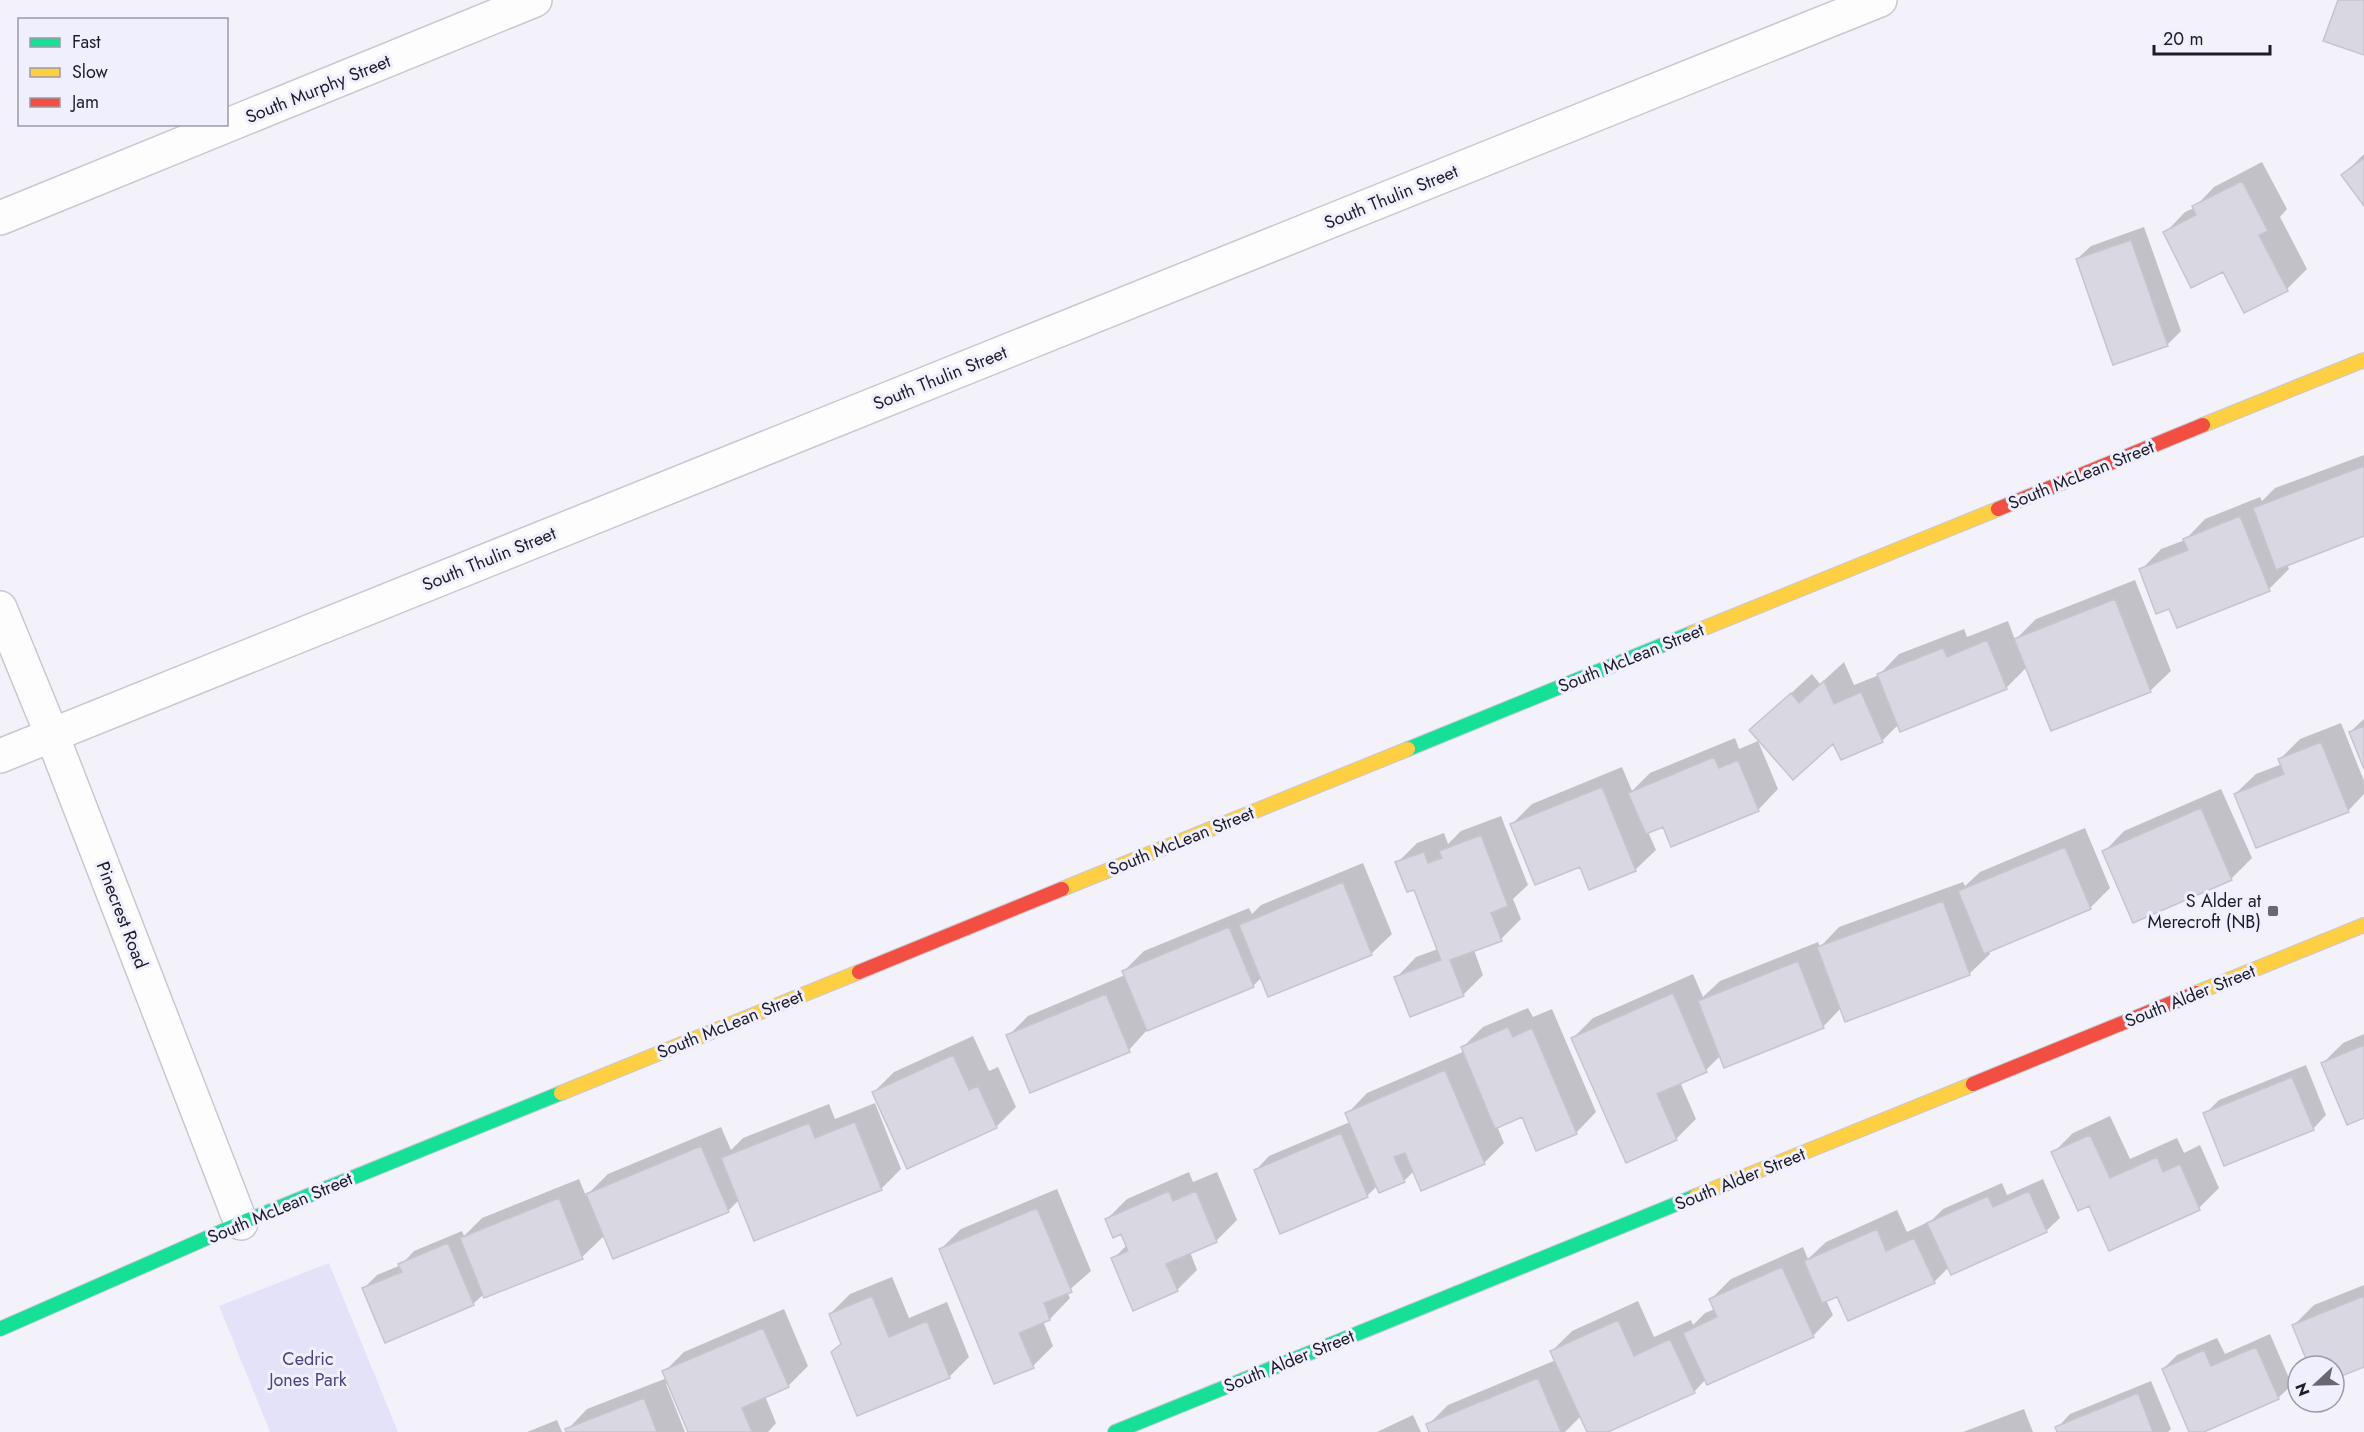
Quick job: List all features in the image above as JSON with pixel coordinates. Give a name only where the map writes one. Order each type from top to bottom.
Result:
[{"type":"street","name":"South Murphy Street","points":[[228,125],[535,0]]},
{"type":"street","name":"South Thulin Street","points":[[0,756],[1880,0]]},
{"type":"street","name":"South Murphy Street","points":[[0,218],[226,126]]},
{"type":"street","name":"South McLean Street","points":[[0,1329],[241,1223],[2364,360]]},
{"type":"street","name":"Pinecrest Road","points":[[0,608],[52,735],[241,1223]]},
{"type":"street","name":"South Alder Street","points":[[1115,1432],[2364,925]]},
{"type":"green space","name":"Cedric Jones Park","points":[[329,1263],[398,1432],[270,1432],[219,1306]]},
{"type":"building","points":[[2338,0],[2364,0],[2364,55],[2323,41]]},
{"type":"building","points":[[2364,158],[2364,206],[2341,175]]},
{"type":"building","points":[[2242,181],[2268,231],[2259,235],[2288,291],[2244,313],[2223,272],[2191,288],[2163,232],[2196,215],[2192,206]]},
{"type":"building","points":[[2131,240],[2168,346],[2113,365],[2076,259]]},
{"type":"building","points":[[2364,466],[2364,536],[2276,570],[2253,508]]},
{"type":"building","points":[[2240,516],[2270,591],[2177,628],[2169,609],[2156,614],[2139,569],[2188,550],[2183,539]]},
{"type":"building","points":[[2115,599],[2151,692],[2051,731],[2014,639]]},
{"type":"building","points":[[1987,640],[2007,689],[1900,732],[1877,674],[1943,648],[1947,657]]},
{"type":"building","points":[[1824,681],[1834,704],[1861,692],[1883,742],[1841,760],[1833,744],[1793,780],[1749,730],[1791,693],[1799,703]]},
{"type":"building","points":[[2364,726],[2364,769],[2349,732]]},
{"type":"building","points":[[2321,742],[2349,812],[2256,848],[2234,794],[2284,774],[2278,759]]},
{"type":"building","points":[[1714,757],[1719,768],[1738,760],[1759,811],[1671,847],[1663,827],[1646,834],[1628,793]]},
{"type":"building","points":[[1602,787],[1636,871],[1589,890],[1580,867],[1535,885],[1510,824]]},
{"type":"building","points":[[2201,808],[2232,880],[2133,923],[2102,851]]},
{"type":"building","points":[[1481,835],[1508,906],[1491,913],[1502,941],[1450,960],[1464,996],[1410,1017],[1394,977],[1441,960],[1414,890],[1407,892],[1395,862],[1424,852],[1428,863],[1442,858],[1439,851]]},
{"type":"building","points":[[2065,847],[2091,909],[1984,954],[1958,891]]},
{"type":"building","points":[[1343,882],[1372,955],[1268,997],[1239,925]]},
{"type":"building","points":[[1943,901],[1970,975],[1845,1022],[1817,947]]},
{"type":"building","points":[[1229,927],[1254,987],[1147,1031],[1122,971]]},
{"type":"building","points":[[1798,961],[1824,1028],[1724,1068],[1698,1001]]},
{"type":"building","points":[[1673,993],[1707,1072],[1657,1094],[1677,1140],[1626,1163],[1571,1038]]},
{"type":"building","points":[[1106,994],[1130,1052],[1030,1093],[1006,1035]]},
{"type":"building","points":[[1508,1027],[1513,1037],[1532,1028],[1577,1134],[1536,1151],[1522,1117],[1495,1129],[1461,1047]]},
{"type":"building","points":[[2364,1045],[2364,1118],[2347,1125],[2321,1063]]},
{"type":"building","points":[[953,1055],[969,1090],[978,1086],[997,1128],[907,1169],[872,1092]]},
{"type":"building","points":[[1445,1070],[1485,1164],[1421,1191],[1405,1153],[1394,1157],[1405,1182],[1379,1193],[1345,1113]]},
{"type":"building","points":[[2292,1077],[2314,1130],[2224,1166],[2203,1113]]},
{"type":"building","points":[[855,1122],[882,1190],[754,1241],[721,1158],[809,1123],[815,1138]]},
{"type":"building","points":[[1341,1133],[1368,1197],[1280,1234],[1254,1170]]},
{"type":"building","points":[[2090,1135],[2110,1178],[2157,1157],[2163,1172],[2180,1164],[2200,1210],[2109,1251],[2089,1206],[2078,1211],[2051,1152]]},
{"type":"building","points":[[701,1146],[729,1212],[613,1259],[586,1194]]},
{"type":"building","points":[[1169,1191],[1173,1201],[1196,1191],[1217,1242],[1166,1264],[1178,1291],[1133,1311],[1111,1258],[1128,1251],[1121,1234],[1113,1238],[1105,1219]]},
{"type":"building","points":[[2029,1191],[2047,1232],[1951,1275],[1927,1223],[1988,1196],[1993,1207]]},
{"type":"building","points":[[559,1198],[583,1259],[484,1298],[460,1238]]},
{"type":"building","points":[[1037,1208],[1072,1292],[1044,1303],[1050,1320],[1019,1333],[1034,1368],[994,1384],[939,1249]]},
{"type":"building","points":[[1877,1229],[1886,1251],[1914,1238],[1935,1283],[1848,1321],[1837,1297],[1822,1303],[1804,1261]]},
{"type":"building","points":[[448,1243],[474,1305],[385,1343],[362,1288],[402,1272],[398,1264]]},
{"type":"building","points":[[1782,1267],[1814,1337],[1707,1385],[1683,1333],[1717,1317],[1709,1299]]},
{"type":"building","points":[[872,1296],[889,1337],[927,1321],[950,1378],[857,1416],[831,1352],[841,1344],[829,1314]]},
{"type":"building","points":[[2364,1296],[2364,1367],[2346,1374],[2346,1354],[2304,1354],[2292,1325]]},
{"type":"building","points":[[1618,1320],[1634,1356],[1670,1339],[1695,1393],[1608,1432],[1587,1432],[1550,1351]]},
{"type":"building","points":[[763,1328],[789,1387],[742,1408],[752,1432],[688,1432],[662,1371]]},
{"type":"building","points":[[2256,1347],[2279,1399],[2204,1432],[2189,1432],[2162,1369],[2204,1350],[2211,1366]]},
{"type":"building","points":[[1538,1378],[1561,1432],[1429,1432],[1426,1424]]},
{"type":"building","points":[[2138,1393],[2153,1432],[2057,1432],[2055,1427]]},
{"type":"building","points":[[644,1398],[657,1432],[566,1432],[565,1429]]},
{"type":"traffic: fast","points":[[1408,749],[1692,633]]},
{"type":"traffic: fast","points":[[0,1329],[241,1223],[561,1093]]},
{"type":"traffic: fast","points":[[1115,1432],[1696,1196]]},
{"type":"traffic: slow","points":[[2203,425],[2364,360]]},
{"type":"traffic: slow","points":[[1692,633],[1998,509]]},
{"type":"traffic: slow","points":[[1062,889],[1408,749]]},
{"type":"traffic: slow","points":[[2196,993],[2364,925]]},
{"type":"traffic: slow","points":[[561,1093],[859,972]]},
{"type":"traffic: slow","points":[[1696,1196],[1973,1084]]},
{"type":"traffic: jam","points":[[1998,509],[2203,425]]},
{"type":"traffic: jam","points":[[859,972],[1062,889]]},
{"type":"traffic: jam","points":[[1973,1084],[2196,993]]},
{"type":"place","name":"S Alder at Merecroft (NB)","points":[[2273,911]]}]
